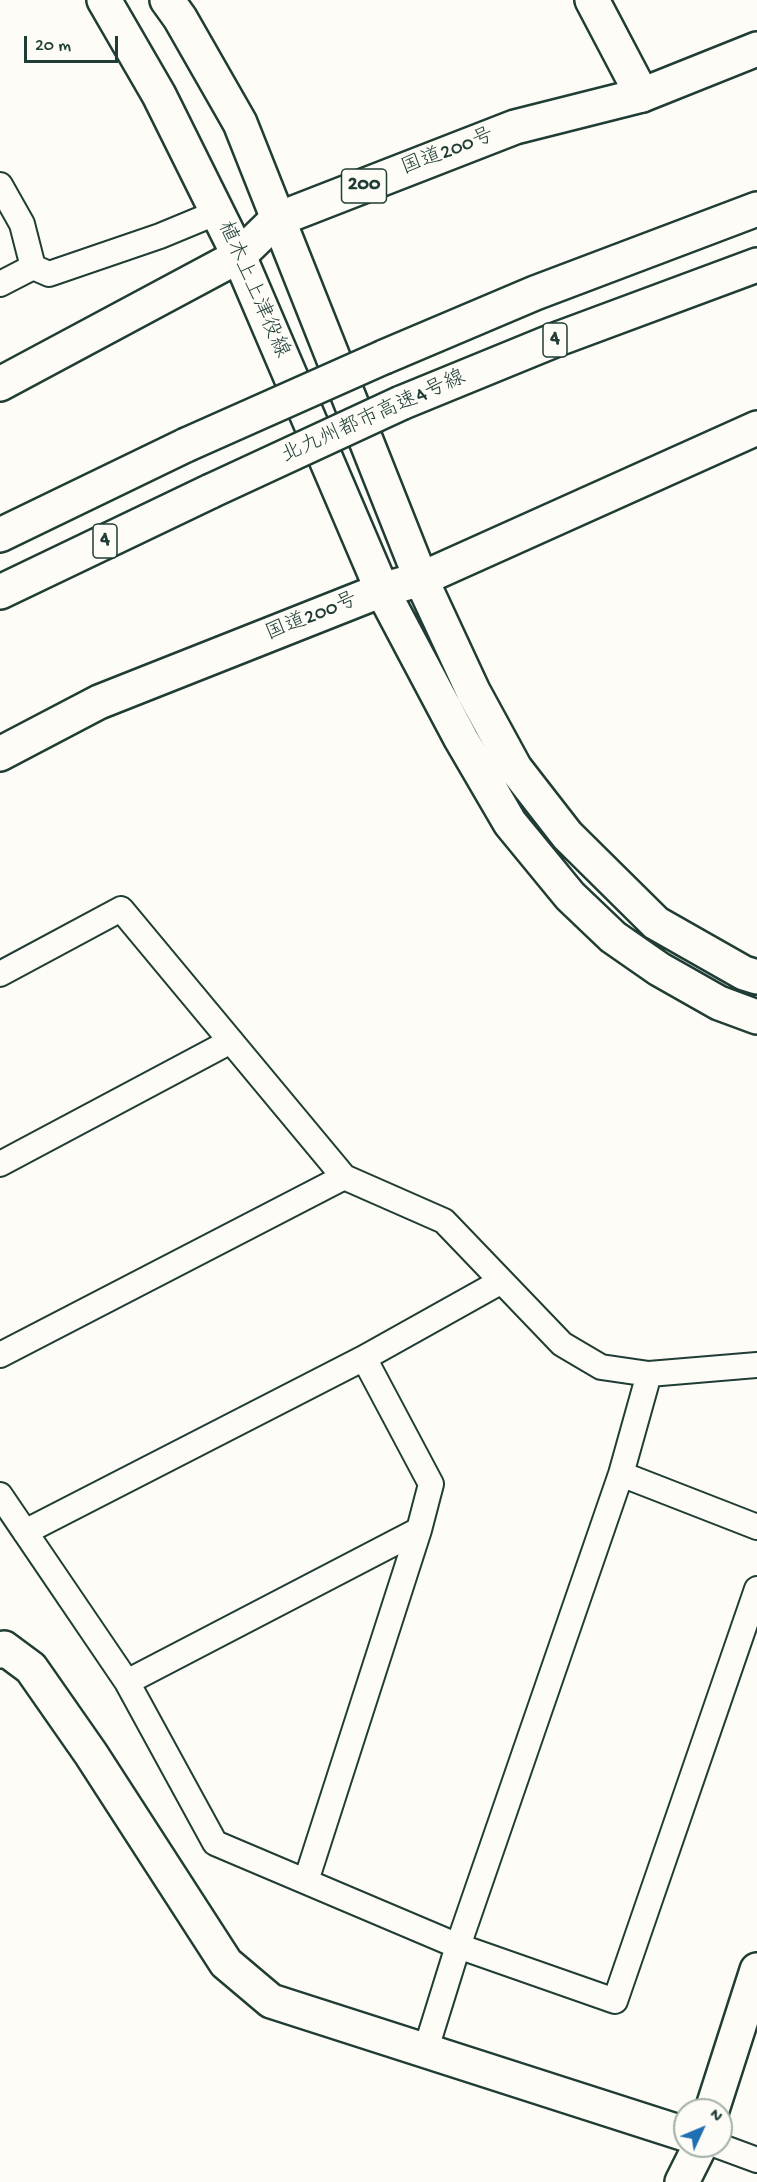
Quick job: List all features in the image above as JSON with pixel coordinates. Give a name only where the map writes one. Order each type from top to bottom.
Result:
[{"type":"main road","name":"植木上上津役線","points":[[104,0],[159,95],[218,212],[382,590],[461,740],[510,823],[570,896],[613,937],[659,969],[719,1003],[757,1017]]},
{"type":"main road","points":[[167,0],[180,18],[240,123],[276,220],[421,579],[473,691],[515,768],[567,835],[656,923],[744,973],[757,977]]},
{"type":"main road","points":[[592,0],[642,94]]},
{"type":"main road","name":"国道200号","points":[[0,384],[238,256],[276,220],[515,127],[642,94],[757,49]]},
{"type":"main road","name":"4","points":[[0,536],[186,445],[384,357],[688,233],[757,209]]},
{"type":"main road","name":"北九州都市高速4号線","points":[[0,592],[401,403],[555,340],[757,265]]},
{"type":"main road","name":"国道200号","points":[[0,754],[99,702],[382,590],[421,579],[757,428]]},
{"type":"main road","points":[[0,1651],[4,1648],[30,1668],[91,1754],[226,1963],[271,2001],[673,2130]]},
{"type":"main road","points":[[716,2098],[757,1970]]},
{"type":"main road","points":[[682,2182],[694,2158]]},
{"type":"street","points":[[0,185],[22,224],[33,267]]},
{"type":"street","points":[[33,267],[49,274],[160,236],[218,212]]},
{"type":"street","points":[[0,284],[33,267]]},
{"type":"street","points":[[0,974],[121,909],[344,1177],[444,1221],[500,1282],[562,1344],[602,1367],[649,1374],[757,1365]]},
{"type":"street","points":[[0,1164],[231,1041]]},
{"type":"street","points":[[0,1355],[344,1177]]},
{"type":"street","points":[[25,1532],[364,1358],[500,1282]]},
{"type":"street","points":[[306,1881],[432,1484],[364,1358]]},
{"type":"street","points":[[425,2052],[458,1946],[621,1474],[649,1374]]},
{"type":"street","points":[[621,1474],[757,1527]]},
{"type":"street","points":[[0,1495],[127,1682],[215,1843],[458,1946],[615,2001],[757,1589]]},
{"type":"street","points":[[127,1682],[419,1530]]},
{"type":"street","points":[[733,2151],[757,2160]]}]
